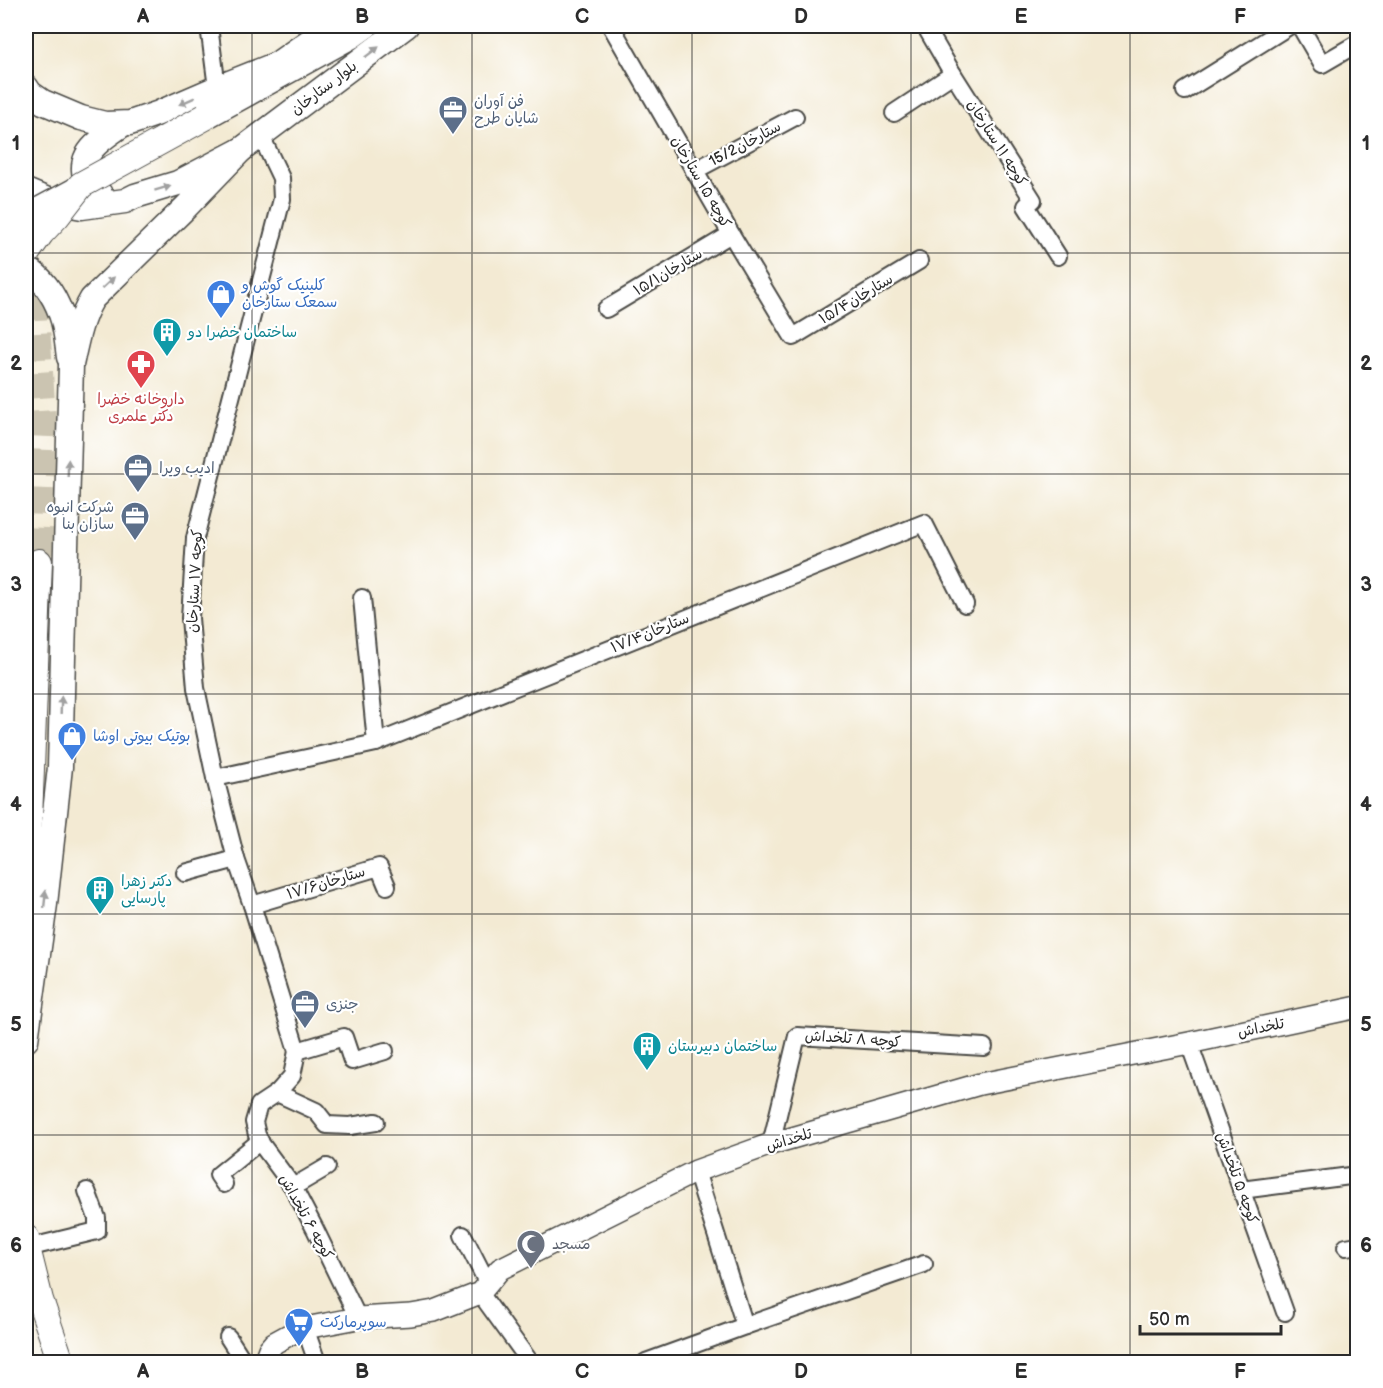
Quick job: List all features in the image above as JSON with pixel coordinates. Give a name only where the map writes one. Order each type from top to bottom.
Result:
[{"type":"main road","points":[[26,87],[30,93],[43,102],[71,114],[105,124],[130,123],[277,64],[331,26]]},
{"type":"main road","name":"بلوار ستارخان","points":[[204,117],[352,36],[366,26]]},
{"type":"main road","name":"بلوار ستارخان","points":[[241,150],[406,26]]},
{"type":"main road","points":[[26,254],[81,185],[204,117]]},
{"type":"main road","points":[[123,124],[94,146],[84,167],[89,186],[97,193],[108,197],[135,196]]},
{"type":"main road","points":[[26,191],[50,201],[82,207],[125,201],[178,183],[241,150]]},
{"type":"main road","points":[[71,365],[85,312],[92,299],[241,150]]},
{"type":"main road","points":[[26,268],[36,274],[47,286],[62,315],[71,365],[60,767],[45,904],[26,1040]]},
{"type":"main road","points":[[26,898],[39,562]]},
{"type":"main road","points":[[26,1243],[40,1300],[61,1362]]},
{"type":"street","points":[[209,26],[217,88]]},
{"type":"street","name":"کوچه ۱۵ ستارخان","points":[[610,26],[730,234],[793,337]]},
{"type":"street","name":"کوچه ۱۱ ستارخان","points":[[926,26],[953,74],[1033,200],[1026,206],[1058,256]]},
{"type":"street","points":[[1185,91],[1289,26]]},
{"type":"street","points":[[1300,26],[1322,64],[1358,43]]},
{"type":"street","points":[[894,113],[953,74]]},
{"type":"street","name":"ستارخان15/2","points":[[694,171],[795,117]]},
{"type":"street","name":"کوچه ۱۷ ستارخان","points":[[261,136],[281,178],[282,199],[195,538],[190,618],[196,688],[215,778],[236,859],[297,1051]]},
{"type":"street","points":[[26,215],[81,185]]},
{"type":"street","name":"ستارخان۱۵/۱","points":[[606,309],[730,234]]},
{"type":"street","name":"ستارخان۱۵/۴","points":[[793,337],[919,261]]},
{"type":"street","name":"ستارخان۱۷/۴","points":[[215,778],[376,743],[924,523],[965,604]]},
{"type":"street","points":[[362,598],[376,743]]},
{"type":"street","points":[[185,873],[236,859]]},
{"type":"street","name":"ستارخان۱۷/۶","points":[[252,904],[380,867],[387,886]]},
{"type":"street","name":"تلخداش","points":[[264,1362],[274,1343],[305,1328],[358,1318],[411,1315],[434,1311],[484,1289],[500,1269],[696,1171],[771,1144],[980,1084],[1358,1007]]},
{"type":"street","name":"کوچه ۸ تلخداش","points":[[771,1144],[797,1036],[984,1047]]},
{"type":"street","points":[[376,1122],[350,1126],[327,1125],[316,1111],[277,1093],[292,1076],[297,1051],[344,1037],[352,1061],[385,1052]]},
{"type":"street","name":"کوچه ۵ تلخداش","points":[[1189,1043],[1285,1312]]},
{"type":"street","name":"کوچه ۶ تلخداش","points":[[277,1093],[259,1105],[254,1122],[256,1135],[293,1187],[358,1318]]},
{"type":"street","points":[[224,1184],[218,1175],[260,1141]]},
{"type":"street","points":[[293,1187],[327,1167]]},
{"type":"street","points":[[696,1171],[745,1326]]},
{"type":"street","points":[[1241,1190],[1358,1175]]},
{"type":"street","points":[[26,1243],[97,1231],[97,1218],[87,1191]]},
{"type":"street","points":[[463,1235],[484,1289],[530,1362]]},
{"type":"street","points":[[646,1362],[924,1264]]},
{"type":"street","points":[[305,1328],[316,1362]]},
{"type":"street","points":[[228,1337],[244,1362]]},
{"type":"tunnel","points":[[26,256],[36,309],[44,435],[39,562]]},
{"type":"place","name":"فن آوران شایان طرح","points":[[453,136]]},
{"type":"place","name":"کلینیک گوش و سمعک ستارخان","points":[[221,320]]},
{"type":"place","name":"ساختمان خضرا دو","points":[[167,358]]},
{"type":"place","name":"داروخانه خضرا دکتر علمری","points":[[141,390]]},
{"type":"place","name":"ادیب ویرا","points":[[138,494]]},
{"type":"place","name":"شرکت انبوه سازان بنا","points":[[135,542]]},
{"type":"place","name":"بوتیک بیوتی اوشا","points":[[72,762]]},
{"type":"place","name":"دکتر زهرا پارسایی","points":[[100,916]]},
{"type":"place","name":"جنزی","points":[[305,1030]]},
{"type":"place","name":"ساختمان دبیرستان","points":[[647,1072]]},
{"type":"place","name":"مسجد","points":[[531,1270]]},
{"type":"place","name":"سوپرمارکت","points":[[299,1348]]}]
